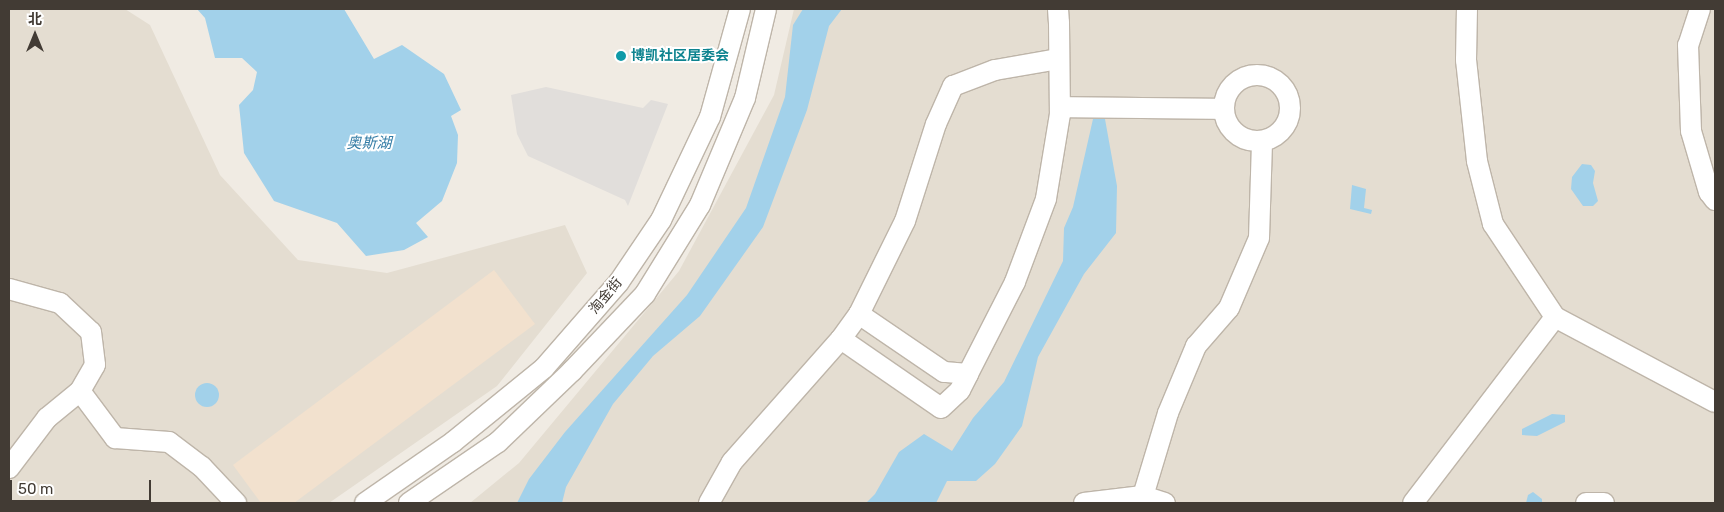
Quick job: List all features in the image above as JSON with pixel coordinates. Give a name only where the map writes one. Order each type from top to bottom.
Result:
[{"type":"street","name":"淘金街","points":[[366,503],[435,455],[544,368],[619,282],[661,220],[710,117],[740,9]]},
{"type":"street","name":"淘金街","points":[[409,503],[498,442],[572,371],[645,294],[700,205],[745,98],[766,9]]},
{"type":"street","points":[[841,339],[941,408],[960,390],[1016,282],[1046,199],[1060,107],[1058,9]]},
{"type":"street","points":[[1467,9],[1466,60],[1477,161],[1493,224],[1555,317],[1715,402]]},
{"type":"street","points":[[1700,9],[1688,45],[1691,131],[1709,192],[1715,200]]},
{"type":"street","points":[[709,503],[732,462],[841,339],[859,314],[905,221],[936,124],[953,86],[995,70],[1059,59]]},
{"type":"street","points":[[1263,75],[1278,81],[1290,99],[1288,120],[1282,130],[1262,141],[1240,137],[1231,130],[1223,109],[1229,88],[1247,76],[1263,75]]},
{"type":"street","points":[[1060,107],[1223,109]]},
{"type":"street","points":[[1143,500],[1168,413],[1196,346],[1229,308],[1259,238],[1262,141]]},
{"type":"street","points":[[9,289],[60,303],[91,332],[95,365],[80,391],[47,418],[9,468]]},
{"type":"street","points":[[859,314],[944,372],[968,374]]},
{"type":"street","points":[[1412,503],[1555,317]]},
{"type":"street","points":[[80,391],[116,438],[169,442],[202,467],[236,503]]},
{"type":"street","points":[[435,455],[451,474]]},
{"type":"street","points":[[1084,503],[1143,500],[1165,503]]},
{"type":"street","points":[[1586,503],[1604,503]]},
{"type":"shaded area","points":[[9,9],[125,9],[150,25],[220,175],[298,260],[387,273],[565,225],[587,273],[497,386],[329,503],[9,503]]},
{"type":"shaded area","points":[[794,9],[1715,9],[1715,503],[470,503],[519,463],[679,271],[774,95]]},
{"type":"shaded area","points":[[546,87],[643,108],[651,100],[668,104],[628,206],[625,200],[528,156],[517,134],[511,95]]},
{"type":"shaded area","points":[[494,270],[535,324],[294,503],[261,503],[233,465]]},
{"type":"water","name":"奥斯湖","points":[[197,9],[344,9],[374,59],[402,45],[444,74],[461,110],[451,116],[458,135],[457,163],[442,201],[416,223],[428,237],[404,250],[366,256],[337,223],[274,201],[244,153],[239,105],[253,90],[257,72],[242,58],[215,58],[205,18]]},
{"type":"water","points":[[803,9],[842,9],[829,26],[807,110],[763,227],[700,316],[653,356],[613,404],[566,487],[562,503],[517,503],[529,479],[565,432],[687,295],[746,208],[785,97],[793,25]]},
{"type":"water","points":[[1093,119],[1105,119],[1117,186],[1116,233],[1084,274],[1038,357],[1022,426],[995,464],[976,481],[947,481],[936,503],[866,503],[875,494],[899,452],[924,434],[952,451],[973,418],[1004,382],[1063,261],[1064,228],[1073,207]]},
{"type":"water","points":[[1582,164],[1591,165],[1595,171],[1593,183],[1598,201],[1593,206],[1583,206],[1571,189],[1572,177]]},
{"type":"water","points":[[1352,185],[1366,189],[1364,208],[1372,210],[1371,214],[1350,209]]},
{"type":"water","points":[[207,383],[215,387],[219,395],[215,403],[207,407],[199,403],[195,395],[199,387]]},
{"type":"water","points":[[1552,414],[1565,415],[1565,422],[1537,436],[1522,435],[1522,429]]},
{"type":"water","points":[[1533,492],[1542,499],[1542,503],[1526,503],[1528,495]]},
{"type":"place","name":"博凯社区居委会","points":[[621,56]]}]
